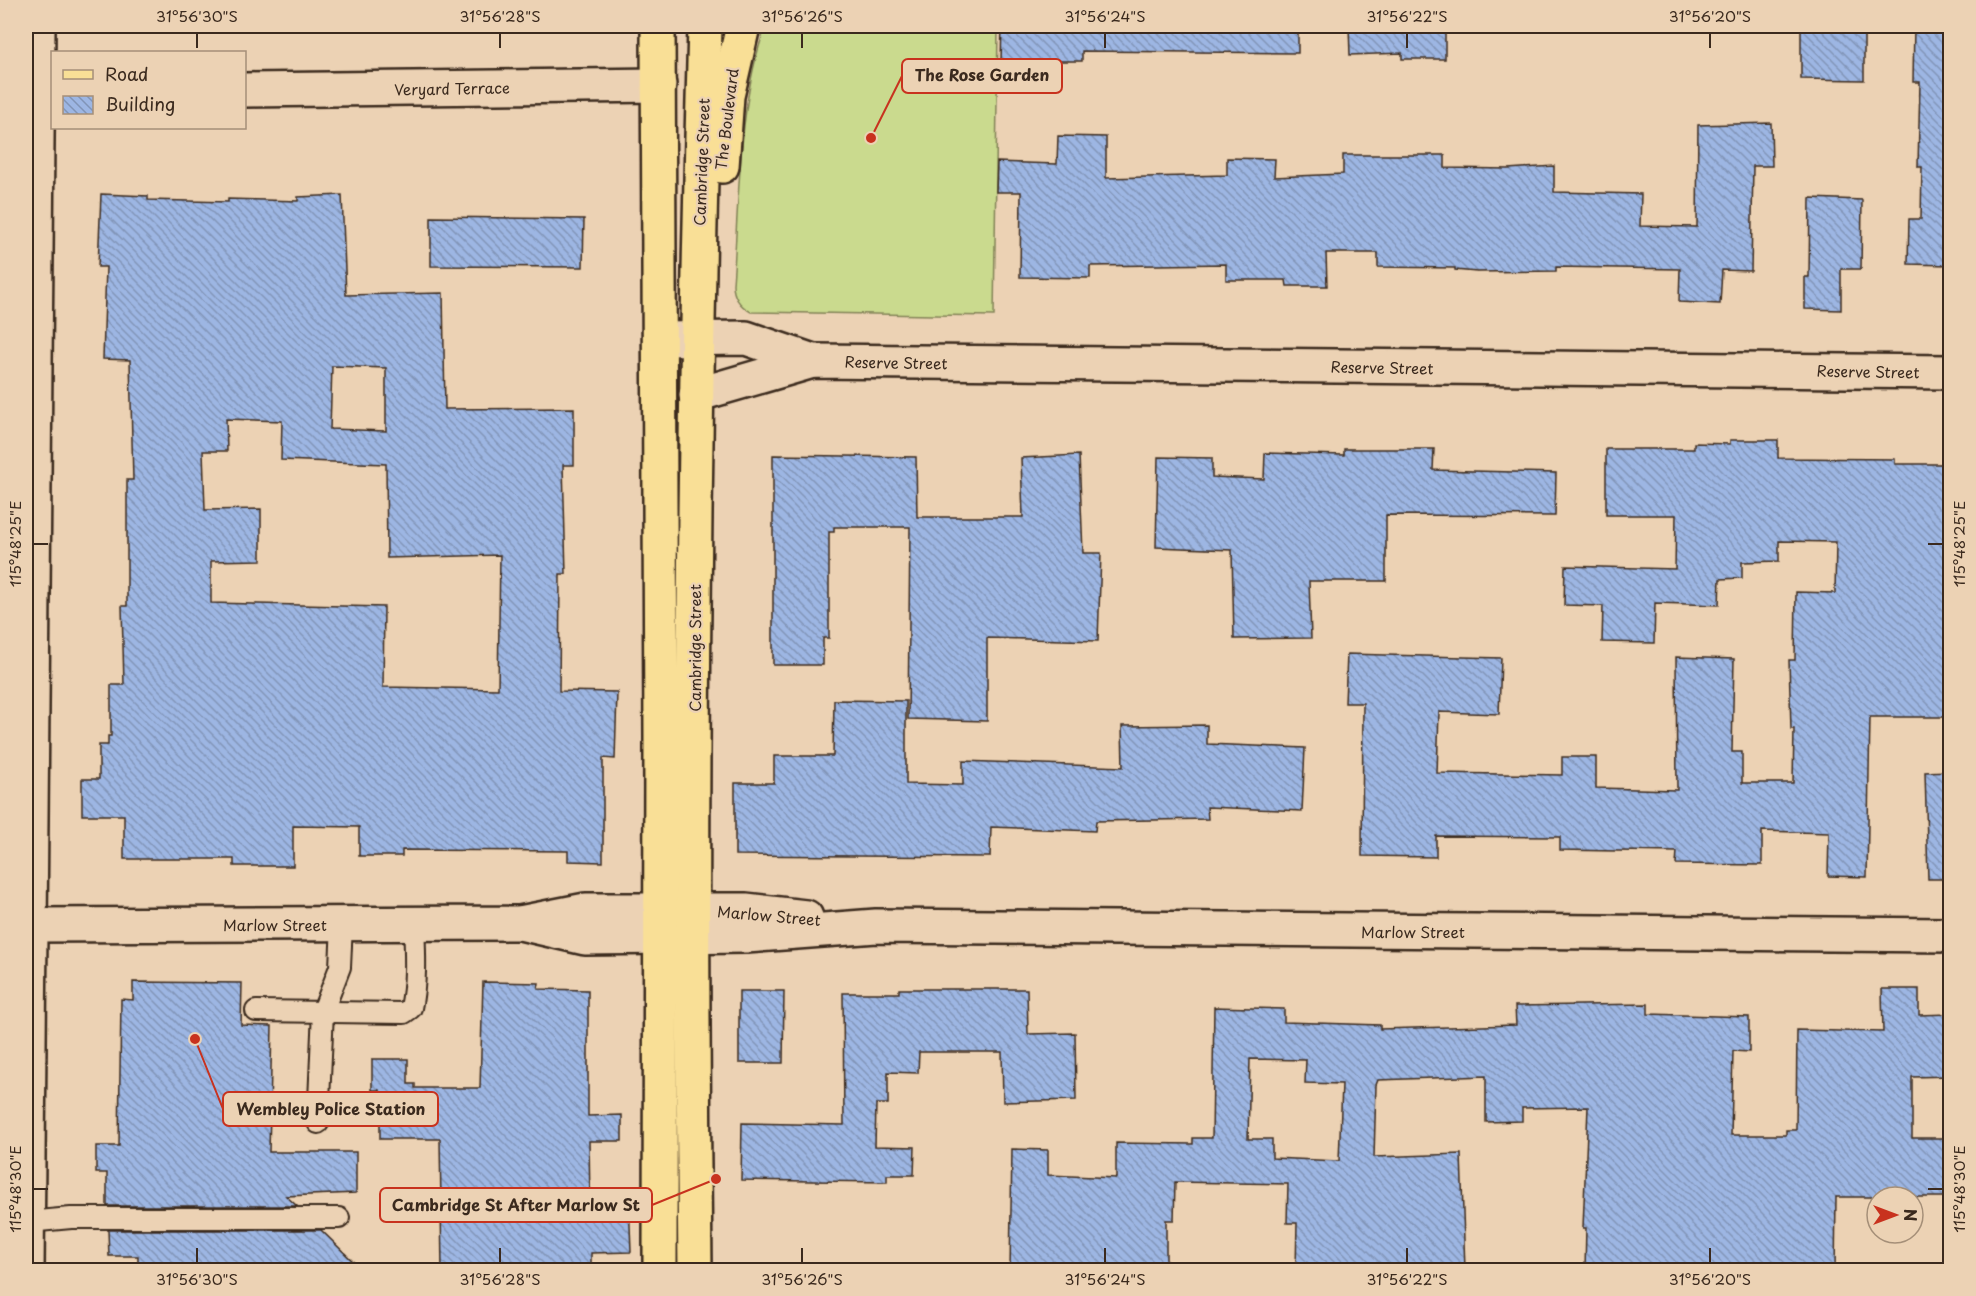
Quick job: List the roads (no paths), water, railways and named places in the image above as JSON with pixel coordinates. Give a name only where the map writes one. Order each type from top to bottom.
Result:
[{"type":"main road","points":[[658,26],[660,1270]]},
{"type":"main road","name":"Cambridge Street","points":[[695,1270],[693,923],[696,395],[705,26]]},
{"type":"main road","name":"The Boulevard","points":[[697,283],[721,168],[727,96],[743,26]]},
{"type":"street","points":[[27,1270],[29,703],[45,92],[38,26]]},
{"type":"street","name":"Veryard Terrace","points":[[246,90],[659,85]]},
{"type":"street","name":"Reserve Street","points":[[660,339],[746,339],[813,361]]},
{"type":"street","name":"Reserve Street","points":[[696,395],[813,361],[1950,372]]},
{"type":"street","name":"Marlow Street","points":[[30,925],[520,923],[585,938],[659,923],[693,923],[746,910],[876,926],[1950,935]]},
{"type":"lane","points":[[256,1011],[404,1013],[411,1008],[416,968],[414,923]]},
{"type":"lane","points":[[318,1123],[323,1011],[340,967],[342,924]]},
{"type":"lane","points":[[28,1222],[71,1218],[339,1218]]},
{"type":"place","name":"The Rose Garden","points":[[871,138]]},
{"type":"place","name":"Wembley Police Station","points":[[195,1039]]},
{"type":"place","name":"Cambridge St After Marlow St","points":[[716,1179]]}]
